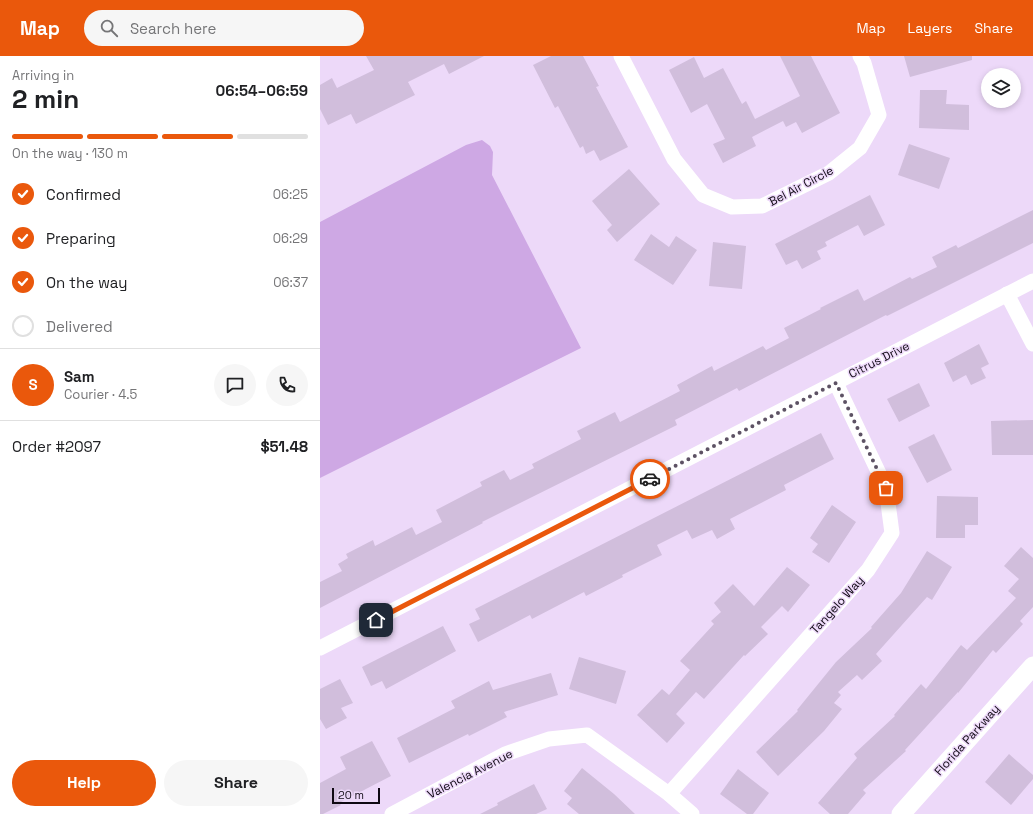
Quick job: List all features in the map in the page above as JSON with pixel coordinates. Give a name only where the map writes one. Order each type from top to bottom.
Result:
[{"type":"street","name":"Bel Air Circle","points":[[622,56],[674,160],[703,195],[732,207],[762,206],[829,173],[860,148],[880,115],[864,63],[860,56]]},
{"type":"street","name":"Citrus Drive","points":[[320,648],[1033,281]]},
{"type":"street","points":[[1007,294],[1033,344]]},
{"type":"street","name":"Tangelo Way","points":[[669,794],[868,570],[892,533],[886,488],[836,383]]},
{"type":"street","name":"Florida Parkway","points":[[901,814],[1033,666]]},
{"type":"street","name":"Valencia Avenue","points":[[392,814],[505,754],[549,739],[587,734],[669,794],[692,814]]},
{"type":"shaded area","points":[[482,140],[490,146],[493,152],[492,175],[581,348],[320,478],[320,222],[466,145]]},
{"type":"building","points":[[366,56],[484,56],[449,74],[444,64],[408,82],[415,95],[356,124],[351,114],[328,125],[320,109],[320,85],[332,78],[337,88],[374,70]]},
{"type":"building","points":[[551,56],[583,56],[599,86],[596,87],[628,147],[600,161],[594,150],[586,154],[583,146],[580,148],[558,106],[555,108],[533,65]]},
{"type":"building","points":[[780,56],[811,56],[840,113],[802,133],[796,122],[786,127],[783,121],[752,137],[756,146],[723,163],[713,144],[725,139],[707,104],[691,113],[669,70],[694,57],[704,78],[723,68],[742,104],[746,101],[755,119],[800,96]]},
{"type":"building","points":[[904,56],[972,56],[972,60],[910,77]]},
{"type":"building","points":[[920,90],[947,90],[946,104],[969,105],[969,130],[919,128]]},
{"type":"building","points":[[909,144],[950,158],[939,189],[898,175]]},
{"type":"building","points":[[629,169],[660,204],[617,242],[607,230],[612,225],[592,201]]},
{"type":"building","points":[[870,195],[885,225],[864,236],[858,225],[825,242],[827,246],[817,251],[821,259],[802,269],[797,260],[786,265],[775,244]]},
{"type":"building","points":[[1033,210],[1033,243],[887,316],[886,315],[739,391],[737,388],[675,420],[677,425],[482,522],[483,523],[320,608],[320,582],[342,571],[338,564],[348,558],[346,554],[373,540],[375,546],[412,527],[416,535],[442,522],[436,510],[482,486],[480,482],[504,470],[510,480],[534,468],[532,464],[581,439],[577,431],[615,412],[620,422],[680,391],[677,385],[712,366],[714,371],[763,346],[766,350],[789,338],[784,328],[821,309],[820,308],[858,289],[864,301],[910,277],[912,279],[937,267],[932,257],[956,245],[958,248]]},
{"type":"building","points":[[651,234],[669,247],[676,236],[697,250],[673,285],[634,260]]},
{"type":"building","points":[[713,242],[746,246],[742,289],[709,286]]},
{"type":"building","points":[[979,344],[989,364],[981,368],[986,378],[971,385],[966,375],[953,382],[944,363]]},
{"type":"building","points":[[919,383],[930,406],[899,422],[887,399]]},
{"type":"building","points":[[1033,420],[1033,455],[992,455],[991,421]]},
{"type":"building","points":[[821,433],[834,459],[784,485],[786,490],[730,519],[735,529],[717,539],[712,530],[692,539],[687,530],[657,545],[662,555],[622,575],[623,577],[586,596],[584,592],[532,619],[530,615],[478,642],[469,624],[480,619],[475,609]]},
{"type":"building","points":[[934,434],[952,470],[927,483],[908,447]]},
{"type":"building","points":[[937,496],[978,497],[978,525],[965,525],[965,538],[936,538]]},
{"type":"building","points":[[832,505],[856,522],[829,563],[812,552],[818,544],[810,538]]},
{"type":"building","points":[[1021,547],[1033,558],[1033,607],[1020,621],[1023,624],[996,653],[993,650],[958,693],[905,750],[906,751],[863,790],[866,793],[848,814],[830,814],[818,803],[857,758],[854,754],[895,716],[894,715],[921,684],[926,689],[961,645],[967,650],[1016,598],[1008,591],[1019,579],[1004,566]]},
{"type":"building","points":[[927,551],[952,567],[932,600],[927,597],[876,654],[882,661],[862,680],[857,675],[838,692],[841,695],[834,703],[842,709],[824,731],[778,776],[756,752],[798,711],[797,710],[836,662],[872,628],[871,627],[901,593]]},
{"type":"building","points":[[787,567],[810,585],[788,612],[782,606],[761,627],[768,634],[745,656],[744,655],[704,699],[696,692],[676,714],[685,723],[667,743],[637,715],[662,689],[669,695],[690,670],[680,661],[714,624],[711,621],[721,612],[714,603],[733,584],[754,606]]},
{"type":"building","points":[[443,626],[456,651],[386,689],[382,681],[371,686],[362,667]]},
{"type":"building","points":[[579,657],[626,671],[616,704],[569,689]]},
{"type":"building","points":[[551,673],[558,695],[504,712],[507,717],[409,763],[397,738],[455,708],[451,701],[489,681],[493,690]]},
{"type":"building","points":[[340,679],[353,703],[341,708],[347,718],[326,729],[320,719],[320,689]]},
{"type":"building","points":[[372,741],[391,776],[339,803],[341,805],[320,814],[320,783],[346,769],[340,757]]},
{"type":"building","points":[[1009,754],[1033,775],[1033,779],[1011,805],[985,782]]},
{"type":"building","points":[[582,768],[614,794],[635,814],[579,814],[567,804],[572,798],[564,791]]},
{"type":"building","points":[[738,769],[769,793],[753,814],[747,814],[720,794]]},
{"type":"building","points":[[534,784],[547,809],[536,814],[480,814],[498,805],[497,803]]},
{"type":"way so far","points":[[650,479],[836,383],[886,488]]},
{"type":"route","points":[[376,620],[650,479]]}]
